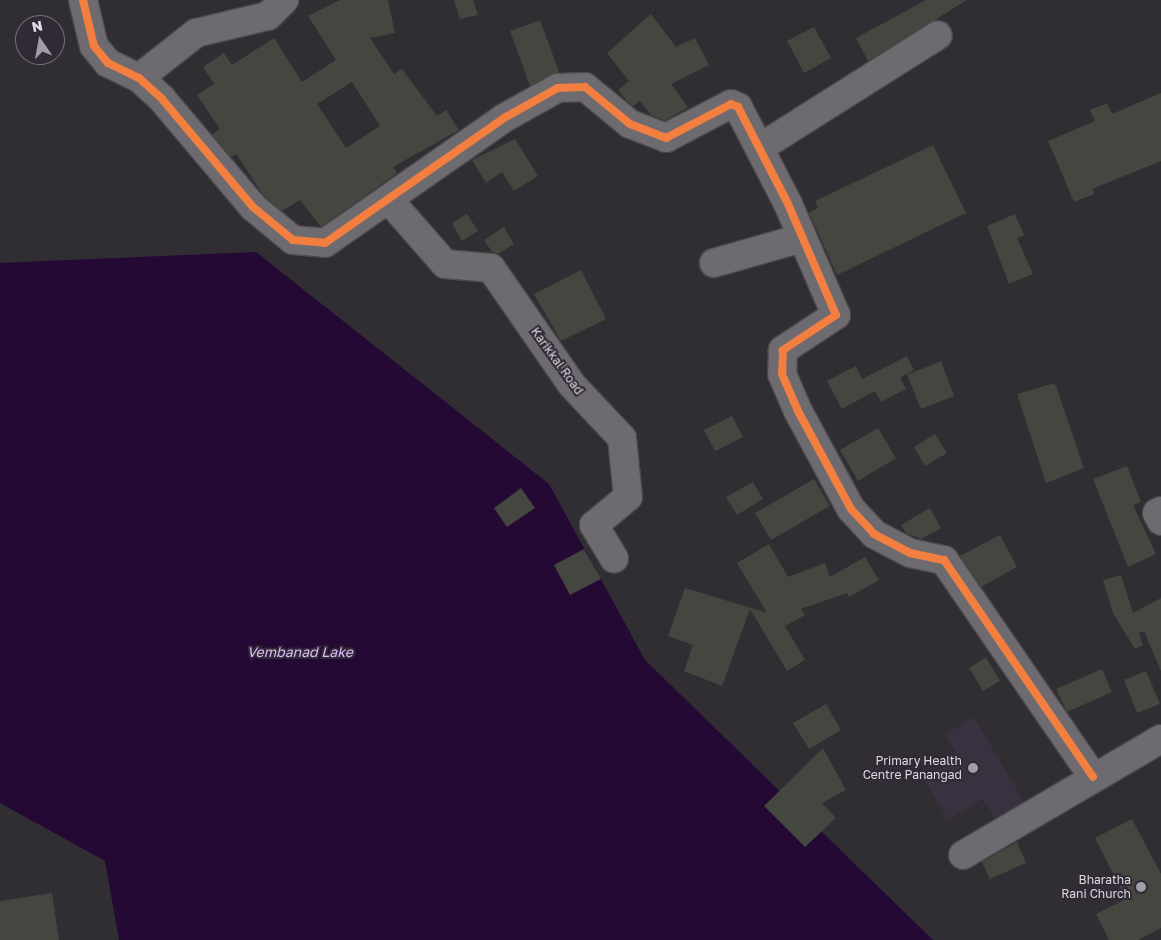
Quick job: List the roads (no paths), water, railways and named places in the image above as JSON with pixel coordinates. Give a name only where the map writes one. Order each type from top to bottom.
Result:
[{"type":"street","points":[[83,0],[94,46],[108,63],[139,78],[162,99],[253,207],[293,240],[325,243],[504,118],[558,88],[585,87],[630,124],[666,138],[730,104],[738,106],[761,147],[836,315],[783,350],[782,374],[798,411],[851,509],[874,534],[910,553],[944,560],[1093,777]]},
{"type":"street","points":[[139,78],[196,32],[268,16],[284,0]]},
{"type":"street","points":[[761,147],[938,35]]},
{"type":"street","name":"Karikkal Road","points":[[389,200],[445,264],[491,268],[572,385],[622,438],[628,497],[594,525],[614,558]]},
{"type":"street","points":[[714,262],[802,238]]},
{"type":"street","points":[[1161,511],[1161,521]]},
{"type":"street","points":[[962,855],[1161,739]]},
{"type":"water","name":"Vembanad Lake","points":[[256,252],[549,484],[645,660],[933,940],[119,940],[105,861],[0,803],[0,263]]},
{"type":"place","name":"Primary Health Centre Panangad","points":[[973,768]]},
{"type":"place","name":"Bharatha Rani Church","points":[[1141,887]]}]
